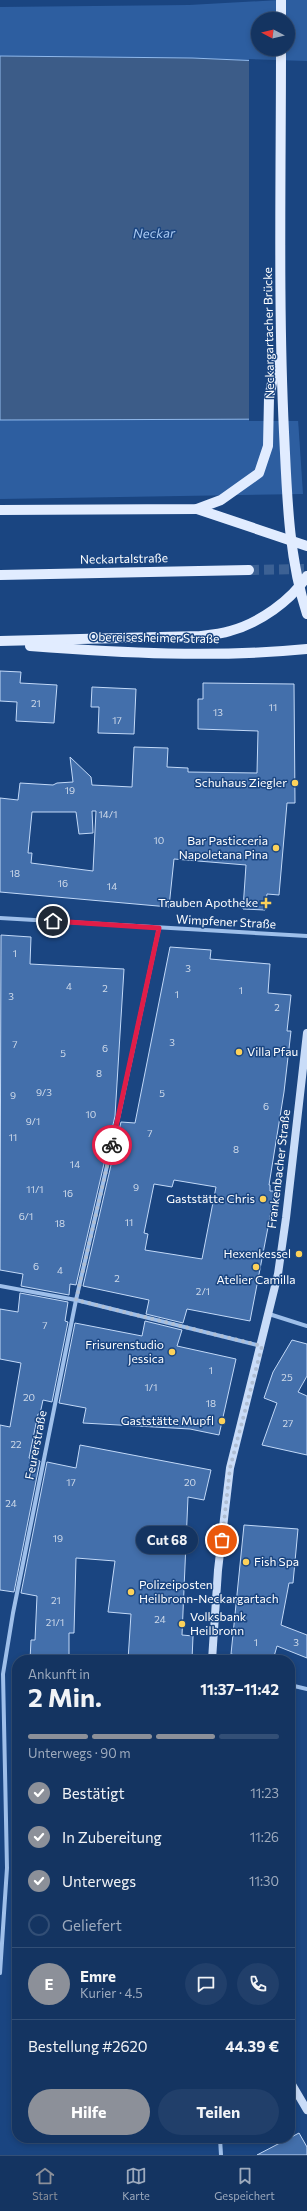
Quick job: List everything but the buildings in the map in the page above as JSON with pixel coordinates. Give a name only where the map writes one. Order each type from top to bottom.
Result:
[{"type":"main road","points":[[280,0],[281,12]]},
{"type":"main road","name":"Neckargartacher Brücke","points":[[281,56],[281,337],[285,445],[292,541],[299,589],[307,614]]},
{"type":"main road","points":[[197,509],[221,500],[247,483],[259,473],[268,446],[269,398],[281,337]]},
{"type":"main road","points":[[0,510],[197,509],[307,546]]},
{"type":"main road","name":"Neckartalstraße","points":[[0,575],[249,570]]},
{"type":"main road","points":[[0,642],[200,636],[230,631],[255,622],[299,589],[307,576]]},
{"type":"main road","name":"Obereisesheimer Straße","points":[[0,642],[84,650],[192,653],[307,649]]},
{"type":"main road","name":"Frankenbacher Straße","points":[[212,1655],[218,1570],[230,1468],[262,1346],[286,1218],[307,1033]]},
{"type":"main road","points":[[295,2089],[307,2110]]},
{"type":"street","name":"Wimpfener Straße","points":[[0,918],[307,936]]},
{"type":"street","name":"Feurerstraße","points":[[0,1973],[8,1868],[3,1674],[13,1613],[76,1300],[119,1114],[159,928]]},
{"type":"street","points":[[0,1286],[76,1300],[262,1346]]},
{"type":"street","points":[[269,1314],[307,1326]]},
{"type":"street","points":[[295,1686],[307,1689]]},
{"type":"street","points":[[220,2143],[221,2155]]},
{"type":"shaded area","points":[[307,0],[307,63],[192,58],[0,56],[0,7],[189,5]]},
{"type":"shaded area","points":[[298,419],[303,494],[0,499],[0,420]]},
{"type":"water","name":"Neckar","points":[[0,56],[192,58],[307,63],[307,419],[0,420]]},
{"type":"pier","points":[[249,59],[307,61],[307,421],[249,421]]},
{"type":"tunnel","points":[[249,570],[307,569]]},
{"type":"way so far","points":[[112,1145],[76,1300],[262,1346],[230,1468],[222,1540]]},
{"type":"place","name":"Schuhaus Ziegler","points":[[295,783]]},
{"type":"place","name":"Bar Pasticceria Napoletana Pina","points":[[276,848]]},
{"type":"place","name":"Trauben Apotheke","points":[[266,903]]},
{"type":"place","name":"Villa Pfau","points":[[239,1052]]},
{"type":"place","name":"Gaststätte Chris","points":[[263,1199]]},
{"type":"place","name":"Hexenkessel","points":[[299,1254]]},
{"type":"place","name":"Atelier Camilla","points":[[256,1267]]},
{"type":"place","name":"Frisurenstudio Jessica","points":[[172,1352]]},
{"type":"place","name":"Gaststätte Mupfl","points":[[222,1421]]},
{"type":"place","name":"Cut 68","points":[[222,1540]]},
{"type":"place","name":"Fish Spa","points":[[246,1562]]},
{"type":"place","name":"Polizeiposten Heilbronn-Neckargartach","points":[[131,1592]]},
{"type":"place","name":"Volksbank Heilbronn","points":[[182,1624]]},
{"type":"route","points":[[53,921],[159,928],[112,1145]]}]
